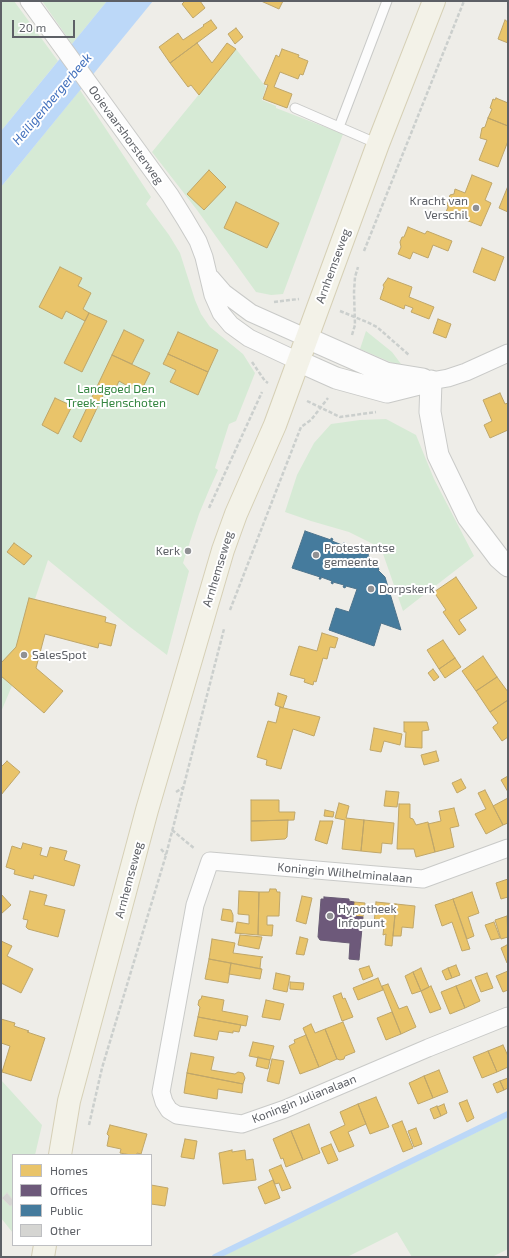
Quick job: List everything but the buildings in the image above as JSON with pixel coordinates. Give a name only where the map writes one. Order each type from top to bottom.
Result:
[{"type":"main road","name":"Arnhemseweg","points":[[60,1154],[69,1102],[147,810],[223,550],[236,514],[275,425],[378,144],[434,1]]},
{"type":"main road","points":[[43,1257],[45,1246]]},
{"type":"street","name":"Ooievaarshorsterweg","points":[[29,1],[185,219],[198,241],[210,276],[213,295],[221,313],[231,325],[249,338],[298,361]]},
{"type":"street","name":"Ooievaarshorsterweg","points":[[210,276],[224,292],[251,313],[307,338]]},
{"type":"street","points":[[307,338],[386,373],[432,381]]},
{"type":"street","points":[[298,361],[336,378],[387,392],[448,378],[466,372],[508,353]]},
{"type":"street","points":[[432,381],[430,412],[438,455],[468,516],[499,558],[508,566]]},
{"type":"street","name":"Koningin Wilhelminalaan","points":[[217,862],[423,879],[508,848]]},
{"type":"street","name":"Koningin Julianalaan","points":[[217,862],[195,905],[162,1092],[164,1102],[168,1110],[177,1115],[242,1124],[285,1109],[428,1048],[508,1016]]},
{"type":"lane","points":[[339,127],[387,1]]},
{"type":"lane","points":[[295,108],[378,144]]},
{"type":"path","points":[[364,251],[464,1]]},
{"type":"path","points":[[345,355],[355,325],[354,292],[355,277],[358,266]]},
{"type":"path","name":"Arnhemseweg","points":[[228,614],[299,432],[327,401],[336,378]]},
{"type":"path","points":[[209,508],[267,382]]},
{"type":"path","points":[[88,1126],[102,1068],[166,856],[226,622]]},
{"type":"path","points":[[176,792],[184,787]]},
{"type":"path","points":[[172,830],[217,862]]},
{"type":"path","points":[[161,849],[166,856]]},
{"type":"green space","points":[[1,1],[14,1],[58,61],[1,131]]},
{"type":"green space","points":[[42,1],[107,1],[72,44]]},
{"type":"green space","points":[[236,49],[266,87],[262,100],[276,106],[276,108],[343,134],[283,294],[271,295],[256,292],[197,210],[152,152]]},
{"type":"green space","name":"Landgoed Den Treek-Henschoten","points":[[80,90],[151,197],[146,204],[169,235],[180,253],[201,314],[210,327],[243,354],[255,373],[236,421],[229,424],[215,468],[218,470],[199,514],[183,563],[189,571],[167,655],[130,627],[48,560],[27,623],[21,664],[1,712],[1,187]]},
{"type":"green space","points":[[366,331],[392,352],[404,368],[360,349]]},
{"type":"green space","points":[[386,419],[416,435],[434,479],[474,556],[403,611],[381,548],[349,532],[285,512],[297,475],[314,443],[331,424],[360,420]]},
{"type":"green space","points":[[1,1080],[42,1125],[35,1154],[12,1154],[12,1232],[1,1218]]},
{"type":"green space","points":[[508,1117],[508,1249],[492,1257],[412,1257],[397,1232],[347,1257],[221,1257],[372,1182]]},
{"type":"water","name":"Heiligenbergerbeek","points":[[107,1],[153,1],[1,187],[1,131]]},
{"type":"waterway","points":[[215,1257],[508,1114]]},
{"type":"place","name":"Kracht van Verschil","points":[[476,208]]},
{"type":"place","name":"Kerk","points":[[188,551]]},
{"type":"place","name":"Protestantse gemeente","points":[[316,555]]},
{"type":"place","name":"Dorpskerk","points":[[371,589]]},
{"type":"place","name":"SalesSpot","points":[[24,655]]},
{"type":"place","name":"Hypotheek Infopunt","points":[[330,916]]}]
